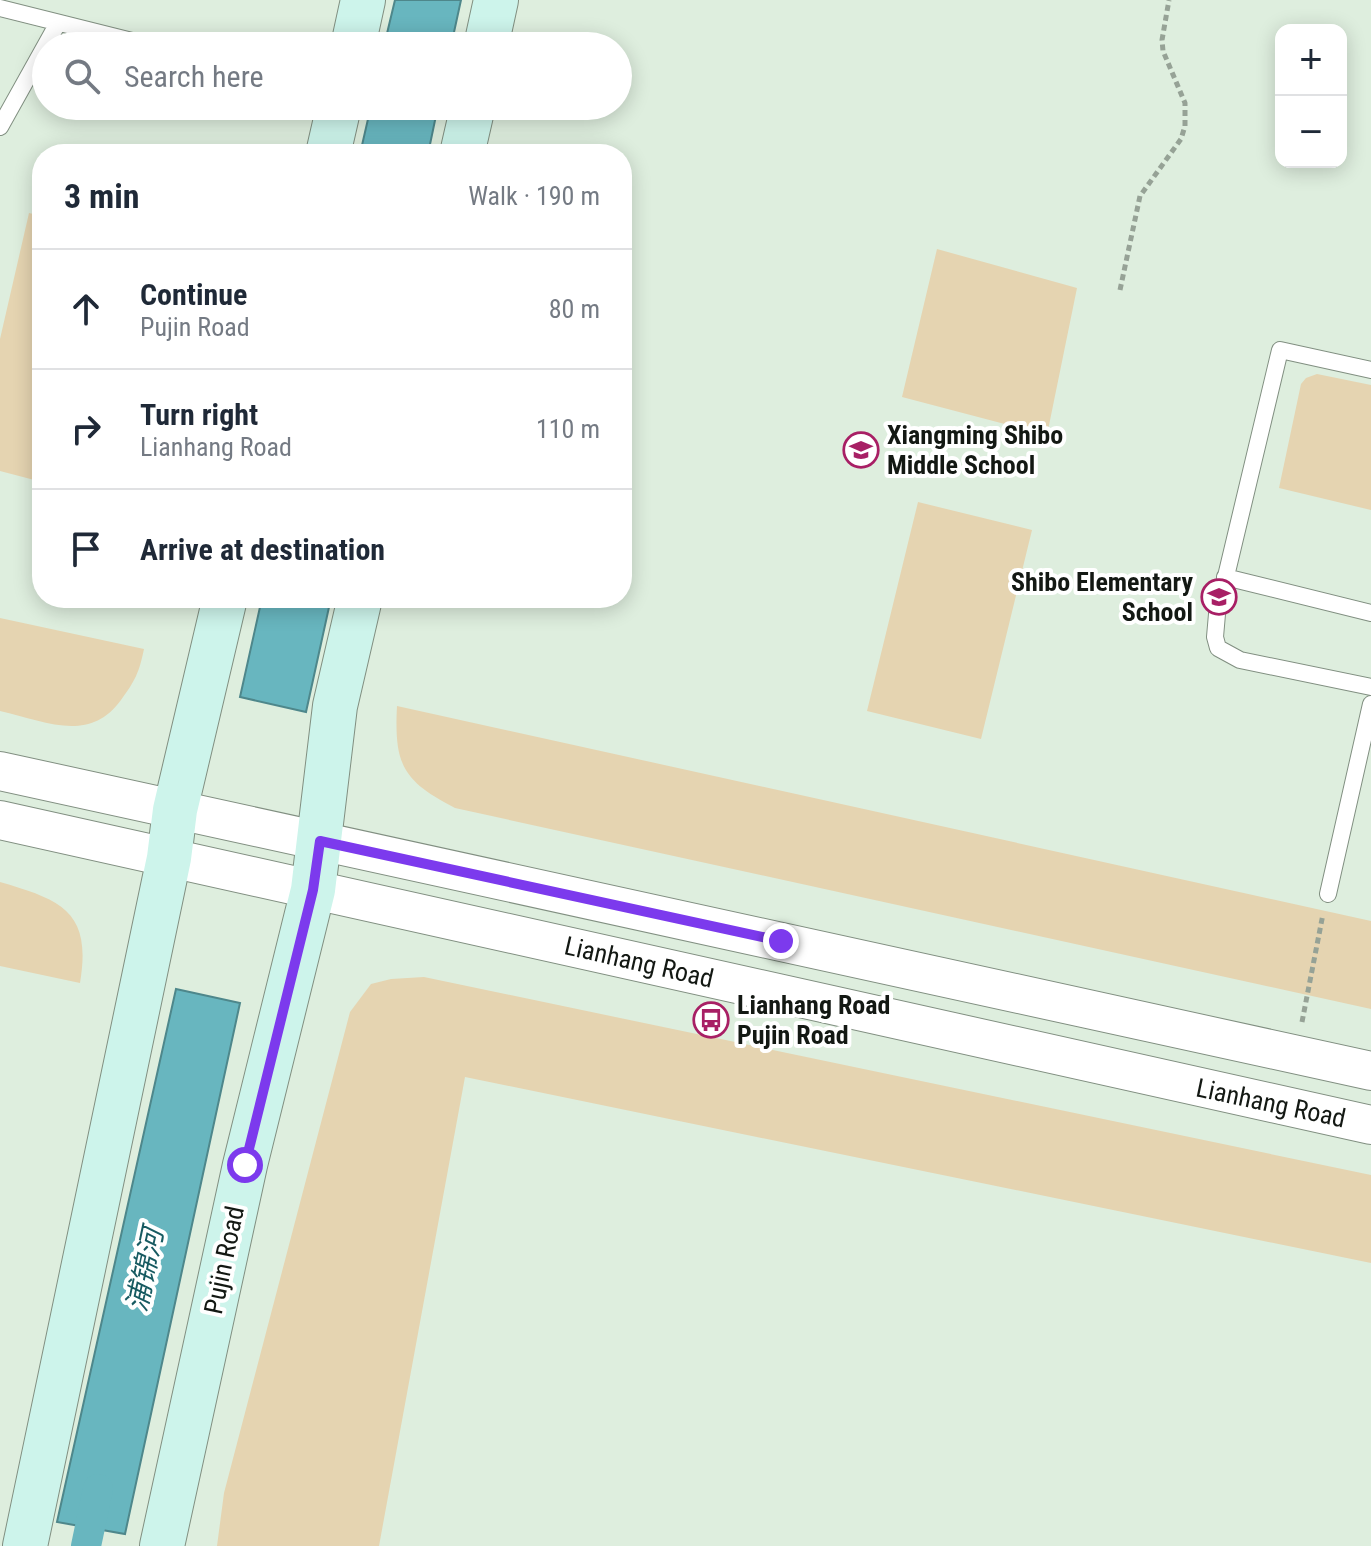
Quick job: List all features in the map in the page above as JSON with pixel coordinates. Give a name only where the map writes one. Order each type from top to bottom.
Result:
[{"type":"main road","points":[[356,32],[363,0]]},
{"type":"main road","points":[[489,32],[496,0]]},
{"type":"main road","points":[[330,144],[336,120]]},
{"type":"main road","points":[[464,144],[470,120]]},
{"type":"main road","points":[[25,1546],[182,861],[223,608]]},
{"type":"main road","name":"Pujin Road","points":[[162,1546],[245,1165],[304,838],[358,608]]},
{"type":"street","name":"Lianhang Road","points":[[0,771],[1371,1071]]},
{"type":"street","name":"Lianhang Road","points":[[0,820],[1371,1125]]},
{"type":"lane","points":[[0,8],[95,32]]},
{"type":"lane","points":[[53,32],[58,23]]},
{"type":"lane","points":[[0,127],[32,70]]},
{"type":"lane","points":[[1371,370],[1280,350],[1215,625],[1218,648],[1240,660],[1371,687]]},
{"type":"lane","points":[[1225,577],[1371,613]]},
{"type":"lane","points":[[1328,894],[1371,704]]},
{"type":"path","points":[[1120,290],[1140,196],[1181,139],[1185,126],[1185,103],[1163,51],[1169,0]]},
{"type":"path","points":[[1295,1054],[1328,894]]},
{"type":"shaded area","points":[[29,213],[32,214],[32,479],[0,471],[0,339]]},
{"type":"shaded area","points":[[937,249],[1077,288],[1047,435],[902,397]]},
{"type":"shaded area","points":[[1317,374],[1371,385],[1371,510],[1279,488],[1301,384],[1306,378]]},
{"type":"shaded area","points":[[918,502],[1032,530],[981,739],[867,711]]},
{"type":"shaded area","points":[[0,618],[144,649],[138,671],[121,700],[95,722],[65,726],[0,711]]},
{"type":"shaded area","points":[[397,706],[1371,921],[1371,1009],[455,808],[424,789],[405,769],[397,743]]},
{"type":"shaded area","points":[[0,882],[40,895],[68,913],[81,940],[83,959],[80,983],[0,966]]},
{"type":"shaded area","points":[[424,977],[1371,1175],[1371,1263],[465,1077],[379,1546],[217,1546],[224,1493],[350,1012],[371,984]]},
{"type":"water","points":[[395,0],[461,0],[454,32],[387,32]]},
{"type":"water","points":[[368,120],[435,120],[430,144],[362,144]]},
{"type":"water","points":[[260,608],[329,608],[306,712],[240,697]]},
{"type":"water","points":[[176,989],[240,1003],[125,1534],[57,1522]]},
{"type":"waterway","name":"浦锦河","points":[[86,1546],[98,1489]]},
{"type":"place","name":"Xiangming Shibo Middle School","points":[[861,450]]},
{"type":"place","name":"Shibo Elementary School","points":[[1219,597]]},
{"type":"place","name":"Lianhang Road Pujin Road","points":[[711,1020]]},
{"type":"route","points":[[245,1165],[313,890],[320,841],[781,941]]}]
